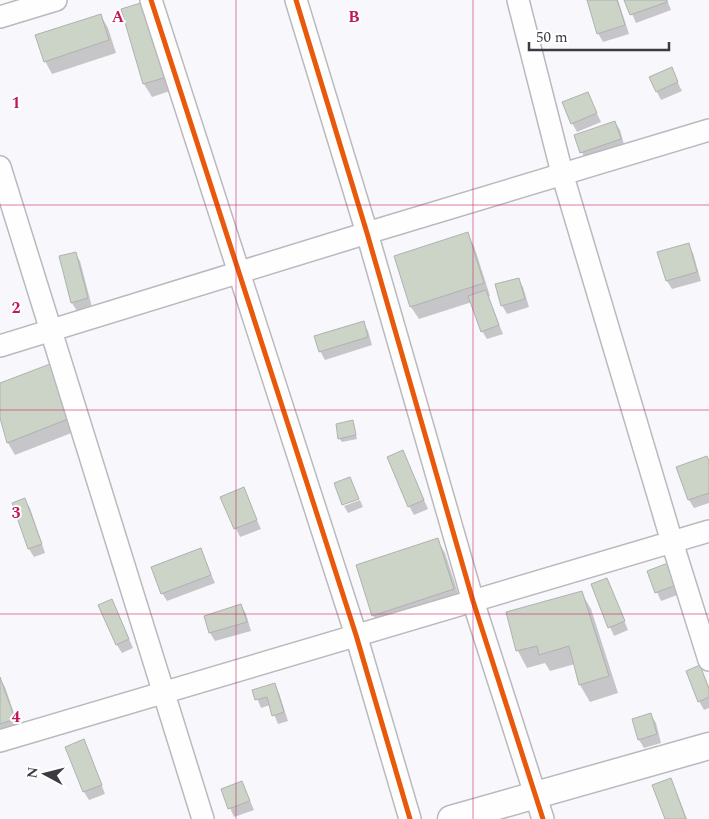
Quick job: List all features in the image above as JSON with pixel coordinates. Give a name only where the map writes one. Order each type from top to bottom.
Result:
[{"type":"street","points":[[0,17],[56,0]]},
{"type":"street","points":[[151,0],[356,635],[410,819]]},
{"type":"street","points":[[296,0],[367,232],[473,600],[540,807]]},
{"type":"street","points":[[518,0],[562,173],[709,660]]},
{"type":"street","points":[[0,346],[367,232],[709,130]]},
{"type":"street","points":[[0,167],[203,819]]},
{"type":"street","points":[[0,741],[709,531]]},
{"type":"street","points":[[451,819],[540,807],[709,746]]},
{"type":"building","points":[[587,0],[617,0],[625,25],[597,34]]},
{"type":"building","points":[[624,0],[667,0],[667,2],[630,15]]},
{"type":"building","points":[[144,2],[167,77],[143,84],[121,9]]},
{"type":"building","points":[[101,14],[109,40],[44,62],[35,35]]},
{"type":"building","points":[[672,67],[678,82],[656,92],[649,77]]},
{"type":"building","points":[[588,92],[597,113],[571,124],[562,102]]},
{"type":"building","points":[[615,121],[621,139],[580,153],[574,135]]},
{"type":"building","points":[[468,232],[484,283],[410,307],[394,256]]},
{"type":"building","points":[[689,243],[697,272],[666,281],[657,252]]},
{"type":"building","points":[[76,252],[88,298],[71,303],[59,256]]},
{"type":"building","points":[[519,278],[525,299],[501,306],[495,284]]},
{"type":"building","points":[[486,290],[499,325],[481,332],[468,296]]},
{"type":"building","points":[[364,321],[368,337],[319,352],[314,336]]},
{"type":"building","points":[[50,364],[68,419],[7,443],[0,418],[0,383]]},
{"type":"building","points":[[353,420],[356,435],[338,439],[336,424]]},
{"type":"building","points":[[403,450],[424,500],[408,507],[387,457]]},
{"type":"building","points":[[707,456],[709,461],[709,493],[688,500],[676,467]]},
{"type":"building","points":[[350,477],[359,499],[342,505],[334,483]]},
{"type":"building","points":[[244,487],[257,520],[234,529],[220,497]]},
{"type":"building","points":[[25,498],[42,544],[28,549],[12,503]]},
{"type":"building","points":[[438,538],[454,589],[372,616],[356,565]]},
{"type":"building","points":[[201,548],[211,575],[161,594],[151,567]]},
{"type":"building","points":[[668,563],[676,585],[655,593],[647,571]]},
{"type":"building","points":[[607,578],[625,621],[608,628],[591,584]]},
{"type":"building","points":[[582,591],[609,676],[579,685],[569,646],[539,655],[537,646],[516,651],[506,612]]},
{"type":"building","points":[[112,599],[129,639],[116,645],[98,605]]},
{"type":"building","points":[[241,604],[247,622],[209,633],[204,616]]},
{"type":"building","points":[[700,665],[709,689],[709,697],[698,702],[686,671]]},
{"type":"building","points":[[0,677],[15,719],[0,724]]},
{"type":"building","points":[[275,683],[284,712],[272,716],[267,697],[255,700],[252,690]]},
{"type":"building","points":[[651,713],[657,734],[638,740],[632,719]]},
{"type":"building","points":[[84,739],[102,785],[83,792],[65,747]]},
{"type":"building","points":[[671,778],[686,819],[665,819],[652,785]]},
{"type":"building","points":[[242,781],[250,801],[228,809],[221,789]]},
{"type":"cycle path","points":[[151,0],[356,635],[410,819]]},
{"type":"cycle path","points":[[296,0],[367,233],[473,601],[543,819]]}]
